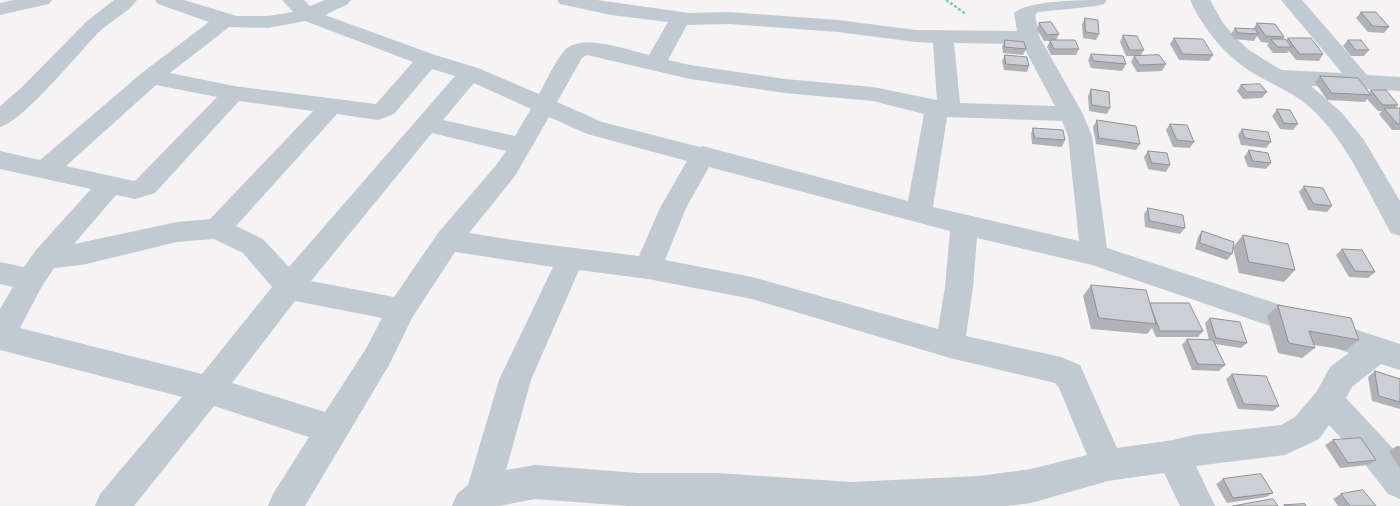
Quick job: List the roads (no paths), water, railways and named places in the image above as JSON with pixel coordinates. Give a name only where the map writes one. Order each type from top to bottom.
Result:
[{"type":"street","points":[[0,21],[9,7],[42,0]]},
{"type":"street","points":[[0,119],[29,93],[93,26],[127,0]]},
{"type":"street","points":[[165,0],[225,20],[254,22],[300,8],[341,0]]},
{"type":"street","points":[[567,0],[611,9],[681,18],[838,26],[916,36],[1029,38]]},
{"type":"street","points":[[780,0],[781,22]]},
{"type":"street","points":[[1094,255],[1080,136],[1071,114],[1029,38],[1024,13],[1032,7],[1097,0]]},
{"type":"street","points":[[1200,0],[1227,44],[1250,62],[1280,77],[1321,104],[1347,135],[1382,192],[1400,226]]},
{"type":"street","points":[[1291,0],[1361,82]]},
{"type":"street","points":[[300,8],[427,60],[470,73],[595,128],[919,214],[1094,255],[1388,354]]},
{"type":"street","points":[[655,64],[681,18]]},
{"type":"street","points":[[46,169],[151,77],[225,20]]},
{"type":"street","points":[[919,214],[943,109],[943,36]]},
{"type":"street","points":[[285,506],[378,356],[401,310],[448,240],[506,170],[545,106],[573,54],[581,49],[590,48],[690,72],[785,86],[873,94],[943,109],[1071,114]]},
{"type":"street","points":[[151,77],[234,93],[378,112],[386,109],[427,60]]},
{"type":"street","points":[[112,506],[208,390],[288,288],[470,73]]},
{"type":"street","points":[[1280,77],[1400,84]]},
{"type":"street","points":[[0,160],[135,190],[146,186],[234,93]]},
{"type":"street","points":[[217,229],[330,107]]},
{"type":"street","points":[[426,124],[521,146]]},
{"type":"street","points":[[648,268],[673,208],[702,155]]},
{"type":"street","points":[[110,185],[39,269],[0,337],[208,390],[331,429]]},
{"type":"street","points":[[950,345],[964,225]]},
{"type":"street","points":[[0,273],[39,269],[82,254],[177,232],[217,229],[253,246],[280,275],[288,288],[401,310]]},
{"type":"street","points":[[448,240],[648,268],[752,288],[950,345],[1061,371],[1069,375],[1108,466]]},
{"type":"street","points":[[475,501],[515,380],[571,258]]},
{"type":"street","points":[[475,501],[508,486],[535,482],[717,498],[851,499],[979,493],[1035,496],[1108,466],[1193,451],[1285,440],[1307,428],[1328,401],[1341,377],[1388,354]]},
{"type":"street","points":[[1328,401],[1376,452],[1400,482]]},
{"type":"street","points":[[1173,456],[1198,506]]}]
